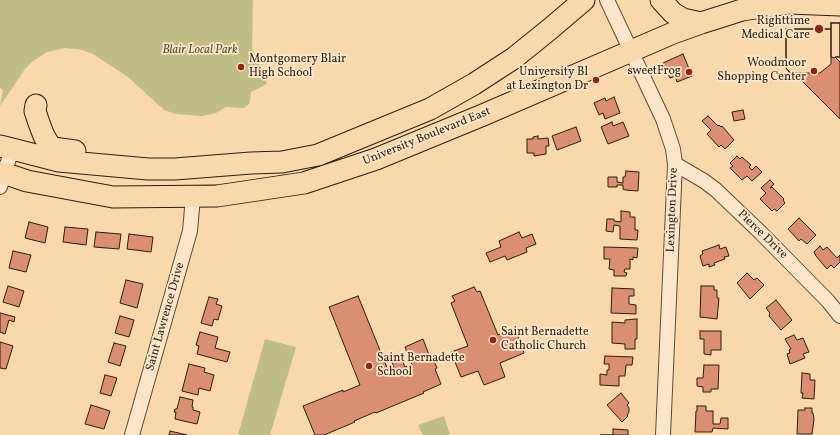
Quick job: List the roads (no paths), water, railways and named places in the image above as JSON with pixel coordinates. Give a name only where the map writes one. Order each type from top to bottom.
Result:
[{"type":"main road","name":"University Boulevard East","points":[[6,148],[59,161],[148,169],[182,169],[282,162],[318,154],[430,109],[474,84],[514,58],[584,0]]},
{"type":"main road","points":[[661,0],[675,15],[683,19],[701,23]]},
{"type":"main road","name":"University Boulevard East","points":[[1,178],[27,181],[113,197],[217,196],[304,183],[376,159],[484,115],[673,33],[701,23],[749,9],[789,4],[840,5]]},
{"type":"main road","points":[[36,105],[35,111],[39,124],[50,146],[82,152],[106,165]]},
{"type":"street","name":"Lexington Drive","points":[[606,0],[663,119],[673,149],[675,164],[663,435]]},
{"type":"street","points":[[1,178],[6,148]]},
{"type":"street","name":"Pierce Drive","points":[[675,164],[716,190],[828,301],[840,316]]},
{"type":"street","name":"Saint Lawrence Drive","points":[[132,435],[190,231],[193,197]]},
{"type":"place","name":"Righttime Medical Care","points":[[819,29]]},
{"type":"place","name":"Montgomery Blair High School","points":[[241,67]]},
{"type":"place","name":"Woodmoor Shopping Center","points":[[814,71]]},
{"type":"place","name":"sweetFrog","points":[[689,72]]},
{"type":"place","name":"University Bl at Lexington Dr","points":[[596,80]]},
{"type":"place","name":"Saint Bernadette Catholic Church","points":[[493,340]]},
{"type":"place","name":"Saint Bernadette School","points":[[369,366]]},
{"type":"park label","name":"Blair Local Park","points":[[200,51]]}]
